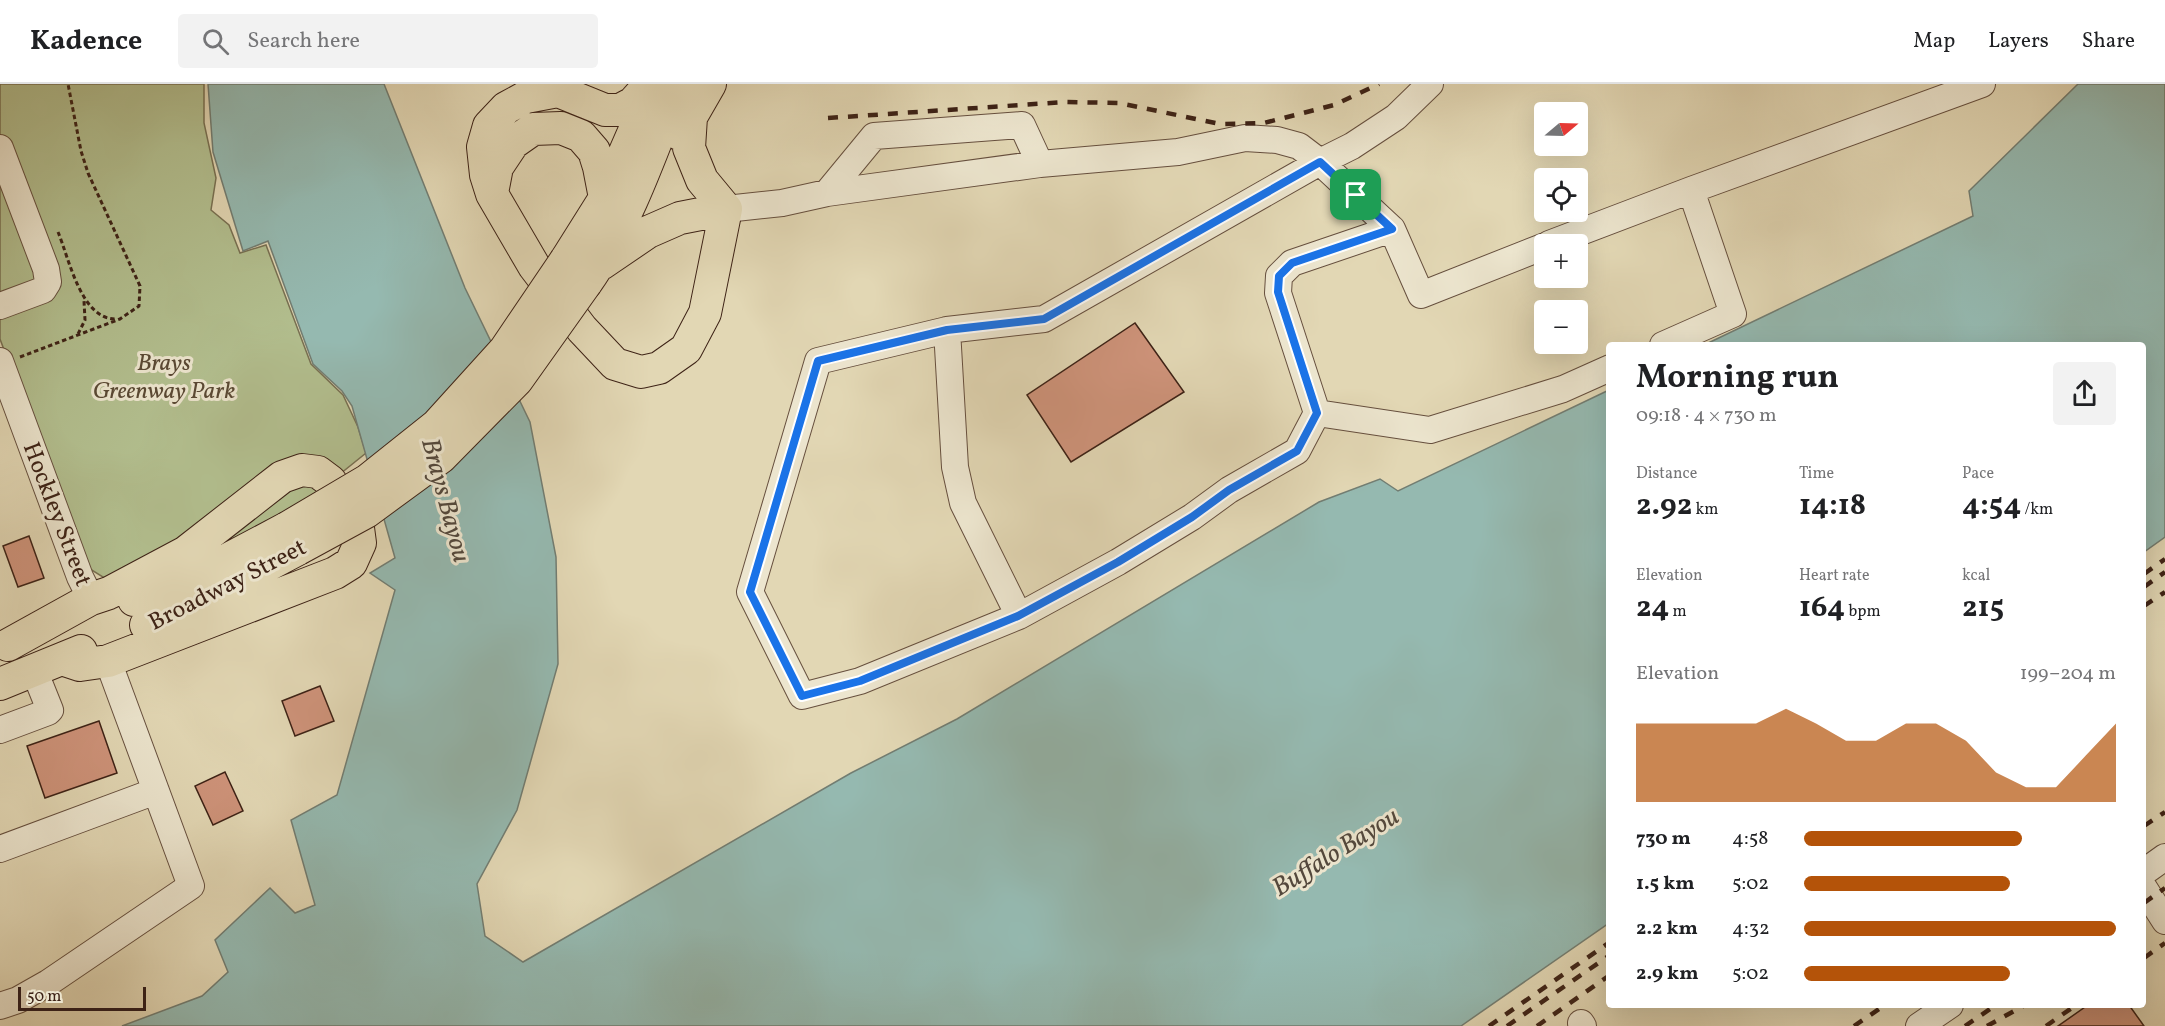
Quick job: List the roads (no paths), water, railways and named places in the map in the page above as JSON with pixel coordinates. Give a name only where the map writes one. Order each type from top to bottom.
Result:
[{"type":"main road","points":[[650,84],[633,103],[620,110],[605,110],[558,92],[526,97],[506,108],[489,126],[483,147],[486,175],[492,194],[534,266],[582,329],[615,364],[641,372],[659,368],[686,349],[705,313],[726,209]]},
{"type":"main road","points":[[583,270],[605,198],[655,84]]},
{"type":"main road","points":[[636,189],[678,84]]},
{"type":"main road","points":[[583,270],[636,189],[691,117],[710,84]]},
{"type":"main road","points":[[691,117],[689,148],[702,180],[726,209]]},
{"type":"main road","points":[[492,194],[497,167],[513,143],[533,129],[561,128],[581,136],[594,151],[605,198]]},
{"type":"main road","points":[[583,270],[648,231],[680,218],[726,209]]},
{"type":"main road","name":"Broadway Street","points":[[0,684],[143,626],[217,592],[293,538],[436,425],[583,270]]},
{"type":"main road","name":"Broadway Street","points":[[4,646],[115,607],[366,512],[441,457],[517,380],[583,270]]},
{"type":"main road","points":[[4,646],[91,599],[109,593],[186,552],[282,477],[302,470],[318,472],[330,481],[346,504],[358,528],[360,543],[351,563],[335,573],[108,661],[80,665],[48,664]]},
{"type":"street","points":[[1392,229],[1292,263],[1279,276],[1278,292],[1317,413],[1297,451],[1229,490],[1192,517],[1118,562],[1018,616],[860,681],[802,696],[750,592],[818,361],[947,330],[1044,319],[1352,146],[1396,117],[1430,84]]},
{"type":"street","points":[[1576,234],[1982,84]]},
{"type":"street","points":[[827,193],[874,136],[1022,125],[1040,164]]},
{"type":"street","points":[[726,209],[782,204],[827,193],[1040,164],[1178,152],[1245,138],[1299,146],[1320,162],[1392,229],[1421,295],[1534,250]]},
{"type":"street","points":[[0,148],[46,269],[48,282],[40,292],[0,306]]},
{"type":"street","points":[[1670,342],[1733,314],[1691,190]]},
{"type":"street","points":[[947,330],[955,467],[963,503],[1018,616]]},
{"type":"street","name":"Hockley Street","points":[[1,363],[80,577],[91,599]]},
{"type":"street","points":[[1317,413],[1430,430],[1563,389],[1606,370]]},
{"type":"street","points":[[0,1006],[18,1000],[48,983],[191,886],[108,661]]},
{"type":"street","points":[[0,729],[50,710],[48,664]]},
{"type":"street","points":[[0,849],[156,791]]},
{"type":"street","points":[[2146,871],[2165,857]]},
{"type":"street","points":[[2146,891],[2165,921]]},
{"type":"street","points":[[1919,1026],[1946,1008]]},
{"type":"water","points":[[208,84],[384,84],[465,288],[530,422],[556,557],[558,664],[517,810],[477,884],[485,936],[523,962],[851,773],[957,719],[1319,502],[1380,479],[1398,491],[1606,391],[1606,925],[1461,1026],[122,1026],[202,996],[228,972],[215,940],[270,888],[295,913],[315,905],[291,820],[337,795],[395,590],[370,573],[395,558],[352,406],[342,391],[313,364],[268,241],[243,251],[213,152]]},
{"type":"water","points":[[2078,84],[2165,84],[2165,537],[2146,551],[2146,342],[1710,342],[1973,216],[1969,191]]},
{"type":"railway","points":[[828,118],[1065,102],[1119,103],[1220,124],[1264,123],[1334,105],[1379,84]]},
{"type":"railway","points":[[2146,573],[2165,559]]},
{"type":"railway","points":[[2146,586],[2165,572]]},
{"type":"railway","points":[[2146,605],[2165,592]]},
{"type":"railway","points":[[2146,825],[2165,812]]},
{"type":"railway","points":[[2146,902],[2165,888]]},
{"type":"railway","points":[[2146,957],[2165,943]]},
{"type":"railway","points":[[1489,1026],[1606,945]]},
{"type":"railway","points":[[1507,1026],[1606,958]]},
{"type":"railway","points":[[1537,1026],[1606,978]]},
{"type":"railway","points":[[1854,1026],[1881,1008]]},
{"type":"railway","points":[[1965,1026],[1992,1008]]},
{"type":"railway","points":[[1987,1026],[2020,1008]]},
{"type":"railway","points":[[2046,1026],[2072,1008]]},
{"type":"park label","name":"Brays Greenway Park","points":[[164,376]]},
{"type":"water label","name":"Brays Bayou","points":[[447,500]]},
{"type":"water label","name":"Buffalo Bayou","points":[[1335,851]]}]
